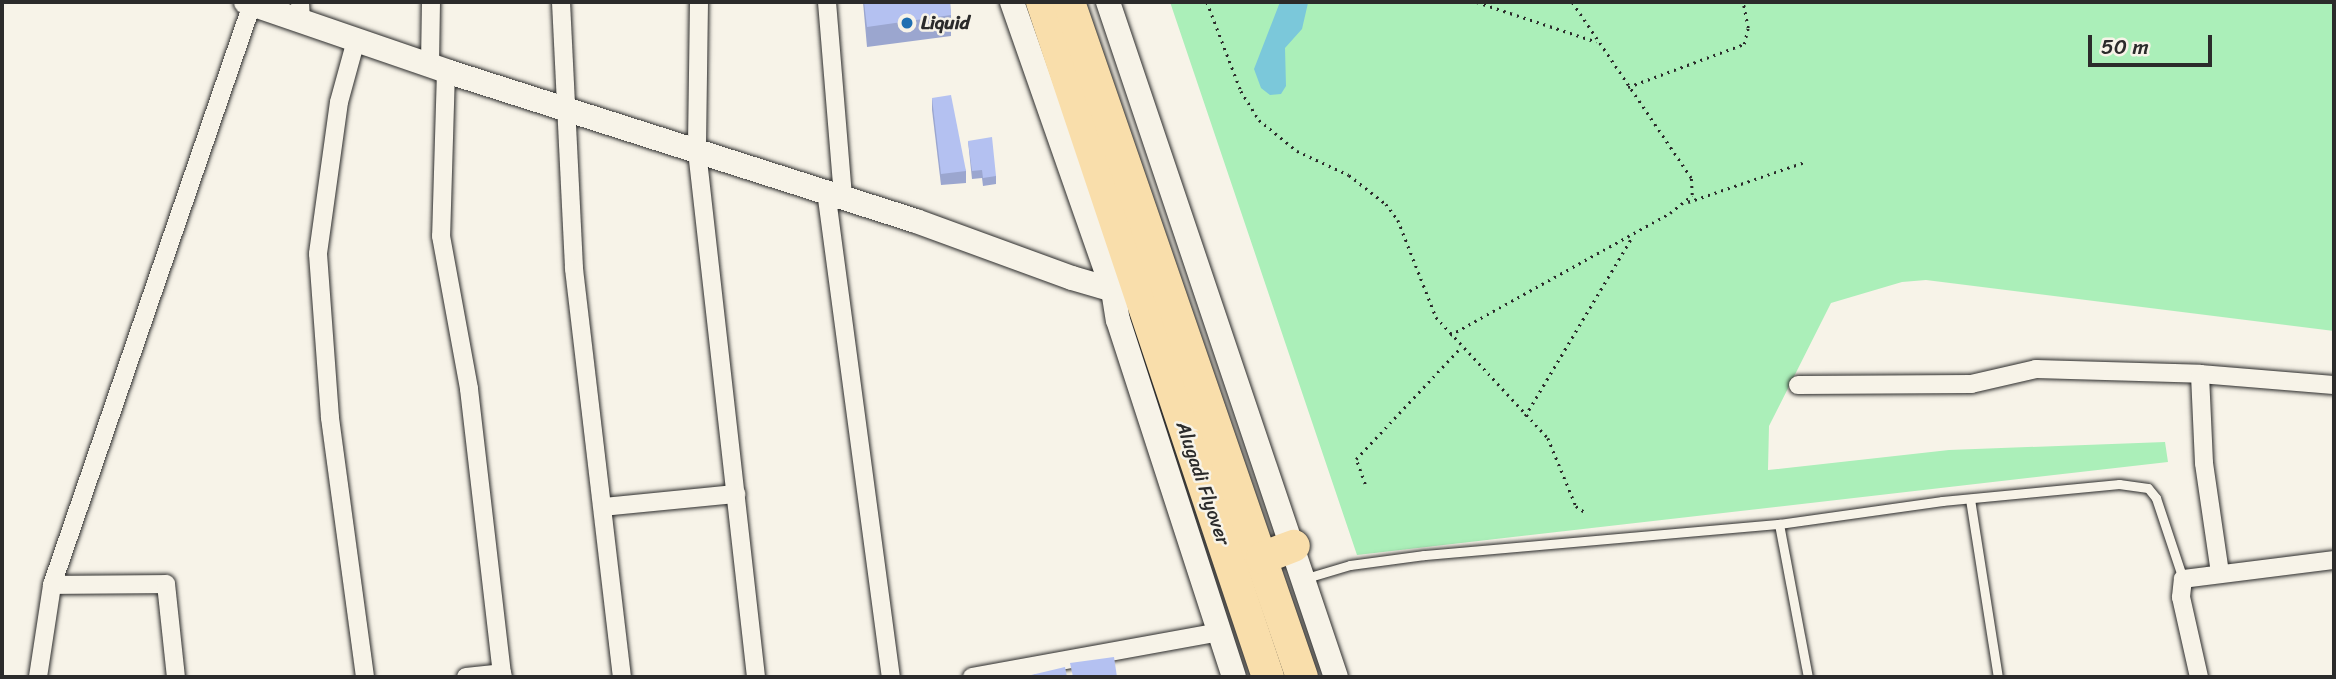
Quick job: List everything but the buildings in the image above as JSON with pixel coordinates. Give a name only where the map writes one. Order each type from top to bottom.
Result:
[{"type":"highway","name":"Alugadi Flyover","points":[[1042,2],[1125,290],[1150,324],[1268,677]]},
{"type":"highway","points":[[1069,2],[1299,669]]},
{"type":"highway","points":[[1262,558],[1294,547]]},
{"type":"street","points":[[431,2],[438,68],[441,236],[469,389],[502,675],[466,677]]},
{"type":"street","points":[[561,2],[574,269],[622,677]]},
{"type":"street","points":[[699,2],[697,151],[757,677]]},
{"type":"street","points":[[827,2],[835,194],[891,677]]},
{"type":"street","points":[[1012,2],[1125,290],[1118,320],[1234,677]]},
{"type":"street","points":[[1108,2],[1336,677]]},
{"type":"street","points":[[38,677],[52,585],[249,3],[301,11],[356,40],[438,68],[835,194],[1125,290]]},
{"type":"street","points":[[356,40],[339,102],[318,254],[330,418],[365,677]]},
{"type":"street","points":[[1798,385],[1971,384],[2036,369],[2200,374],[2334,385]]},
{"type":"street","points":[[2200,374],[2204,463],[2220,573]]},
{"type":"street","points":[[603,507],[736,494]]},
{"type":"street","points":[[2199,677],[2181,597],[2183,579],[2334,560]]},
{"type":"street","points":[[52,585],[166,584],[176,677]]},
{"type":"street","points":[[972,677],[1220,632]]},
{"type":"lane","points":[[1303,579],[1350,565],[1424,555],[1779,524],[1970,499],[2119,484],[2148,488],[2183,579]]},
{"type":"lane","points":[[1970,499],[1998,677]]},
{"type":"lane","points":[[1779,524],[1808,677]]},
{"type":"path","points":[[1207,2],[1241,91],[1259,120],[1297,150],[1349,175],[1386,204],[1398,220],[1436,317],[1548,438],[1576,506],[1586,513]]},
{"type":"path","points":[[1477,2],[1599,43]]},
{"type":"path","points":[[1572,2],[1691,178],[1692,195],[1688,202]]},
{"type":"path","points":[[1628,87],[1744,44],[1748,28],[1743,2]]},
{"type":"path","points":[[1450,335],[1688,202],[1805,162]]},
{"type":"path","points":[[1525,416],[1634,234]]},
{"type":"path","points":[[1365,484],[1356,459],[1461,347]]},
{"type":"green space","points":[[1170,2],[2334,2],[2334,331],[1926,280],[1902,282],[1831,303],[1769,426],[1768,470],[1949,450],[2165,442],[2168,462],[1357,555]]},
{"type":"water","points":[[1280,2],[1308,3],[1302,29],[1285,48],[1286,86],[1281,94],[1270,95],[1261,88],[1254,69]]},
{"type":"place","name":"Liquid","points":[[907,23]]}]
